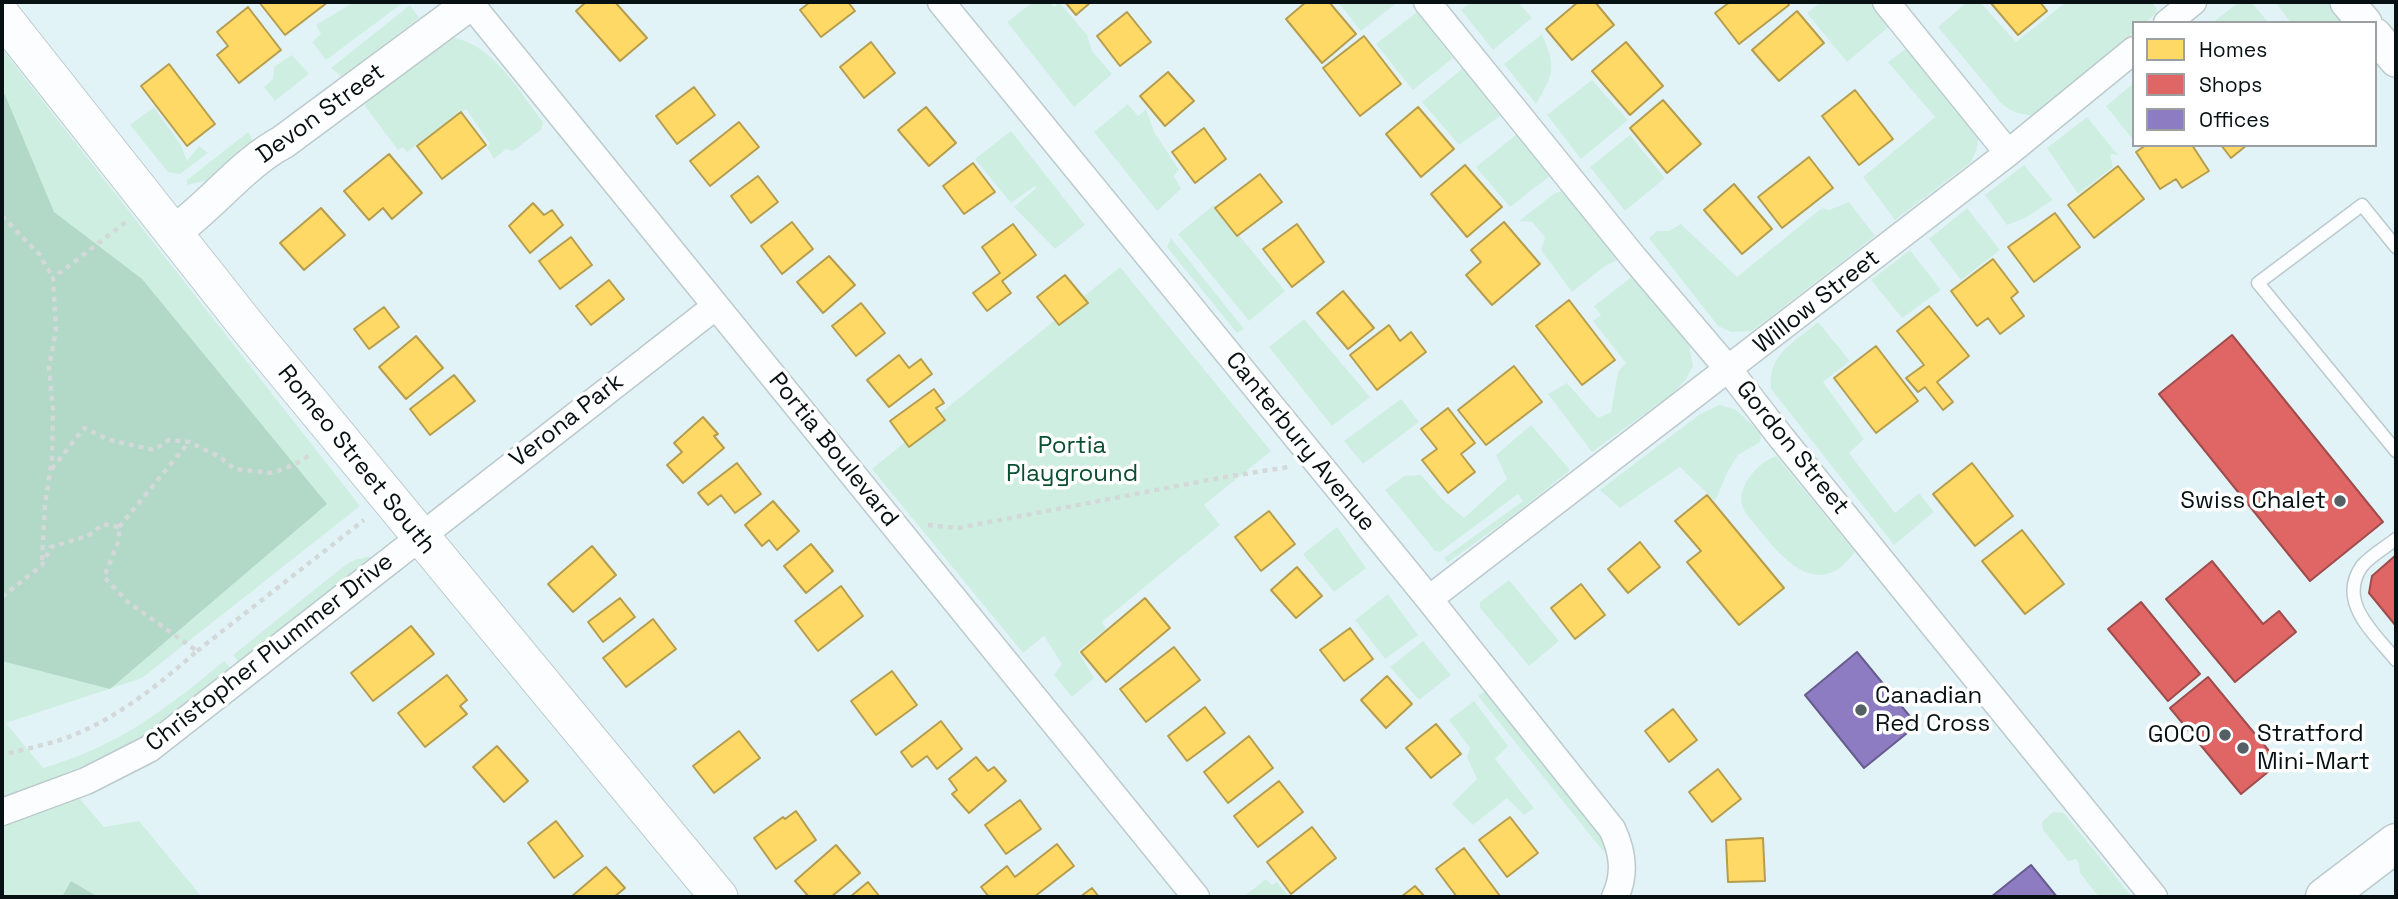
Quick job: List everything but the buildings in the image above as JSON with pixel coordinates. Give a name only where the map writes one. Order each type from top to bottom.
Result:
[{"type":"main road","name":"Romeo Street South","points":[[2,16],[247,326],[719,897]]},
{"type":"main road","points":[[2325,897],[2396,843]]},
{"type":"street","name":"Canterbury Avenue","points":[[941,2],[1429,599],[1612,829],[1620,845],[1622,861],[1621,880],[1615,897]]},
{"type":"street","name":"Gordon Street","points":[[1427,2],[1625,247],[1729,370],[2154,897]]},
{"type":"street","points":[[1886,2],[2008,153]]},
{"type":"street","points":[[2169,21],[2193,2]]},
{"type":"street","points":[[2347,2],[2363,21]]},
{"type":"street","name":"Devon Street","points":[[174,232],[197,215],[266,151],[283,142],[471,3]]},
{"type":"street","name":"Portia Boulevard","points":[[471,3],[1196,897]]},
{"type":"street","points":[[2377,37],[2396,60]]},
{"type":"street","name":"Willow Street","points":[[1429,599],[2008,153],[2132,52]]},
{"type":"street","name":"Verona Park","points":[[419,537],[716,306]]},
{"type":"street","name":"Christopher Plummer Drive","points":[[2,812],[86,781],[149,749],[419,537]]},
{"type":"lane","points":[[2396,247],[2361,205],[2258,282],[2396,452]]},
{"type":"lane","points":[[2396,539],[2362,566],[2356,579],[2353,598],[2357,611],[2396,660]]},
{"type":"path","points":[[2,216],[39,254],[53,278],[56,330],[48,367],[53,411],[52,459],[48,486]]},
{"type":"path","points":[[53,278],[131,218]]},
{"type":"path","points":[[42,565],[50,472],[84,428],[110,440],[154,450],[169,440],[189,442],[218,456],[235,469],[272,473],[293,465],[336,434]]},
{"type":"path","points":[[189,442],[119,527],[119,540],[104,577],[128,602],[197,651]]},
{"type":"path","points":[[920,524],[958,528],[1289,467]]},
{"type":"path","points":[[2,755],[62,739],[127,707],[371,516]]},
{"type":"path","points":[[2,597],[42,565],[51,547],[88,536],[103,524],[119,527]]},
{"type":"green space","points":[[354,2],[404,2],[326,60],[312,42],[321,34],[316,25]]},
{"type":"green space","points":[[1033,2],[1050,2],[1054,7],[1059,2],[1087,35],[1092,51],[1112,74],[1074,107],[1007,22]]},
{"type":"green space","points":[[1338,2],[1398,2],[1361,31]]},
{"type":"green space","points":[[1471,2],[1518,2],[1532,18],[1493,50],[1461,10]]},
{"type":"green space","points":[[1821,2],[1872,2],[1891,25],[1847,62],[1807,13]]},
{"type":"green space","points":[[1967,2],[1980,2],[2016,42],[2066,2],[2152,2],[2157,9],[2147,21],[2132,21],[2132,34],[2036,115],[2012,111],[2000,102],[1938,27]]},
{"type":"green space","points":[[2239,2],[2251,2],[2267,21],[2215,21]]},
{"type":"green space","points":[[2275,2],[2338,2],[2353,21],[2289,21]]},
{"type":"green space","points":[[410,5],[419,18],[342,77],[331,68]]},
{"type":"green space","points":[[1417,12],[1453,58],[1413,90],[1376,44]]},
{"type":"green space","points":[[1542,34],[1550,55],[1551,70],[1536,104],[1504,64]]},
{"type":"green space","points":[[454,38],[468,42],[494,60],[543,122],[541,130],[513,151],[506,149],[494,159],[487,147],[490,144],[466,109],[407,152],[403,147],[398,150],[365,106],[365,103],[446,40]]},
{"type":"green space","points":[[1911,45],[1979,134],[1977,149],[1971,162],[1895,220],[1863,177],[1935,117],[1888,62]]},
{"type":"green space","points":[[2,49],[360,506],[142,678],[6,723],[43,768],[95,749],[140,725],[224,661],[235,673],[69,800],[80,799],[104,827],[139,821],[202,897],[2,897]]},
{"type":"green space","points":[[292,55],[309,74],[275,101],[264,87],[273,79],[274,67]]},
{"type":"green space","points":[[1463,68],[1500,116],[1459,145],[1422,102]]},
{"type":"green space","points":[[1592,80],[1628,120],[1581,159],[1547,115]]},
{"type":"green space","points":[[2132,85],[2132,138],[2106,106]]},
{"type":"green space","points":[[2,91],[54,212],[142,279],[327,504],[110,689],[2,661]]},
{"type":"green space","points":[[1128,104],[1138,116],[1146,109],[1154,132],[1179,170],[1174,176],[1181,189],[1157,211],[1094,132]]},
{"type":"green space","points":[[154,107],[181,145],[187,161],[199,146],[208,153],[180,174],[168,172],[130,125]]},
{"type":"green space","points":[[2087,117],[2118,155],[2110,154],[2113,167],[2078,194],[2047,148]]},
{"type":"green space","points":[[1011,131],[1085,225],[1055,249],[1014,207],[1036,188],[1035,186],[1011,203],[975,159]]},
{"type":"green space","points":[[248,132],[255,144],[208,180],[187,185],[187,180]]},
{"type":"green space","points":[[1517,134],[1551,175],[1510,207],[1476,167]]},
{"type":"green space","points":[[1630,135],[1665,178],[1625,211],[1590,167]]},
{"type":"green space","points":[[2024,165],[2053,200],[2025,218],[2007,225],[1985,195]]},
{"type":"green space","points":[[1566,190],[1617,260],[1572,292],[1541,250],[1545,237],[1532,222],[1519,221],[1555,193]]},
{"type":"green space","points":[[1849,202],[1875,236],[1752,331],[1731,332],[1718,326],[1649,238],[1657,231],[1669,231],[1681,224],[1737,277],[1822,208],[1829,210]]},
{"type":"green space","points":[[1214,205],[1285,291],[1249,321],[1178,234]]},
{"type":"green space","points":[[1967,208],[2000,250],[1961,280],[1929,239]]},
{"type":"green space","points":[[1171,238],[1244,329],[1237,333],[1167,247]]},
{"type":"green space","points":[[1910,250],[1941,290],[1902,318],[1871,280]]},
{"type":"green space","name":"Portia Playground","points":[[1120,267],[1271,451],[1204,505],[1220,525],[1102,622],[1106,629],[1078,651],[1094,678],[1072,697],[1054,675],[1062,664],[1044,636],[1023,653],[872,469]]},
{"type":"green space","points":[[1633,276],[1688,339],[1693,366],[1686,379],[1672,394],[1592,452],[1548,394],[1567,383],[1598,418],[1611,412],[1618,372],[1626,363],[1593,321],[1601,315],[1594,306]]},
{"type":"green space","points":[[1304,319],[1370,397],[1332,426],[1269,347]]},
{"type":"green space","points":[[1818,322],[1850,361],[1823,382],[1864,439],[1849,453],[1895,513],[1919,493],[1934,512],[1894,545],[1771,389],[1773,367],[1778,358]]},
{"type":"green space","points":[[1401,399],[1419,422],[1363,464],[1344,441]]},
{"type":"green space","points":[[1719,405],[1735,409],[1761,433],[1760,442],[1738,455],[1715,501],[1680,467],[1620,508],[1600,490],[1700,414]]},
{"type":"green space","points":[[1531,425],[1570,470],[1514,515],[1447,563],[1444,558],[1523,501],[1518,494],[1440,552],[1435,551],[1385,490],[1404,476],[1421,475],[1441,498],[1464,518],[1507,479],[1496,455]]},
{"type":"green space","points":[[1776,456],[1855,552],[1834,572],[1819,575],[1798,568],[1779,553],[1744,510],[1742,494],[1749,477],[1762,464]]},
{"type":"green space","points":[[1337,527],[1366,568],[1334,592],[1303,554]]},
{"type":"green space","points":[[367,557],[379,557],[242,667],[233,655],[344,566]]},
{"type":"green space","points":[[1509,580],[1559,641],[1529,666],[1480,608],[1480,602]]},
{"type":"green space","points":[[1388,594],[1418,635],[1385,659],[1355,620]]},
{"type":"green space","points":[[1423,641],[1451,675],[1419,700],[1390,667]]},
{"type":"green space","points":[[1485,691],[1605,839],[1608,848],[1603,851],[1478,696]]},
{"type":"green space","points":[[1474,701],[1508,746],[1495,759],[1534,808],[1524,815],[1507,798],[1473,825],[1452,804],[1477,779],[1467,757],[1470,748],[1449,720]]},
{"type":"green space","points":[[2053,812],[2064,813],[2132,897],[2099,897],[2080,873],[2076,859],[2068,861],[2043,830],[2042,822]]},
{"type":"green space","points":[[1266,879],[1272,885],[1277,882],[1289,897],[1243,897]]},
{"type":"green space","points":[[71,881],[98,897],[62,897]]},
{"type":"place","name":"Swiss Chalet","points":[[2340,501]]},
{"type":"place","name":"Canadian Red Cross","points":[[1861,710]]},
{"type":"place","name":"GOCO","points":[[2225,735]]},
{"type":"place","name":"Stratford Mini-Mart","points":[[2243,748]]}]
